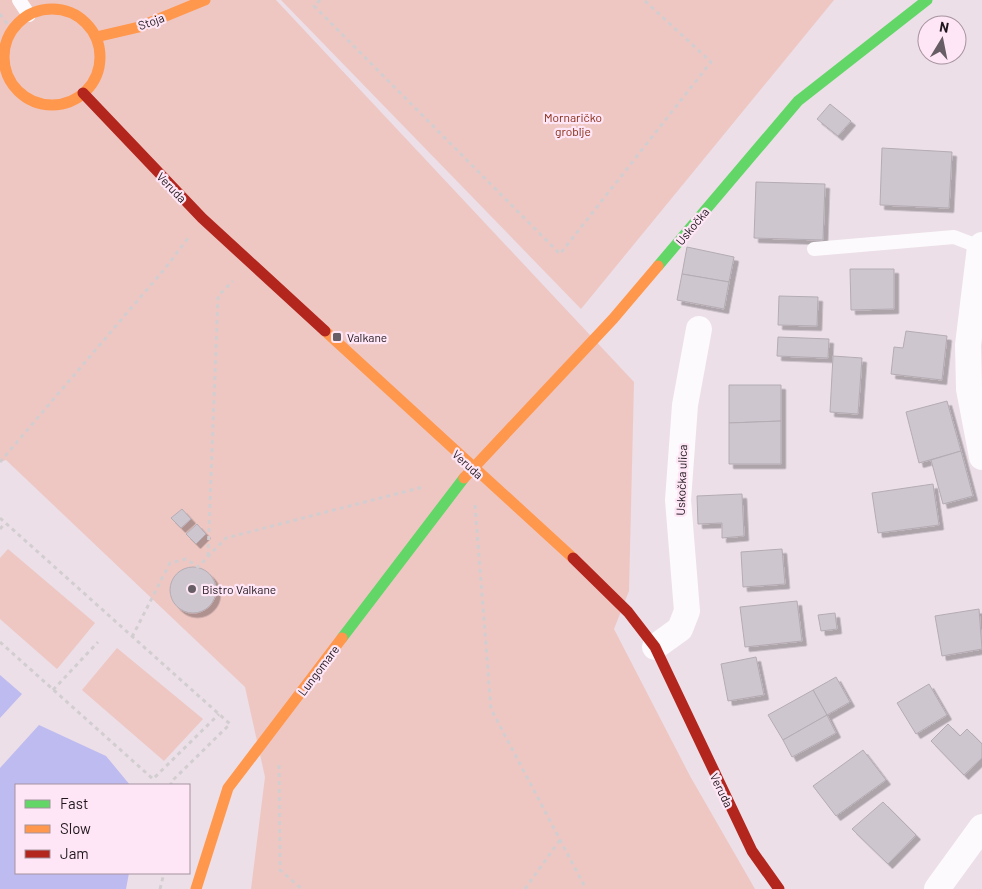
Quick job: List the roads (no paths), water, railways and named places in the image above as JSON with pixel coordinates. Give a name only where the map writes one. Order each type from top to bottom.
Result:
[{"type":"main road","name":"Stoja","points":[[96,37],[139,27],[205,0]]},
{"type":"main road","name":"Uskočka","points":[[472,467],[613,319],[798,101],[927,0]]},
{"type":"main road","points":[[48,10],[63,11],[82,21],[96,37],[99,63],[96,76],[83,93],[68,102],[56,105],[30,101],[20,93],[3,72],[4,50],[12,30],[28,15],[48,10]]},
{"type":"main road","name":"Veruda","points":[[83,93],[202,218],[472,467],[596,578],[628,612],[655,647],[752,851],[779,889]]},
{"type":"main road","name":"Lungomare","points":[[196,889],[228,788],[472,467]]},
{"type":"street","points":[[981,246],[968,345],[969,388],[982,457]]},
{"type":"street","name":"Uskočka ulica","points":[[655,647],[680,629],[687,611],[678,500],[685,405],[699,329]]},
{"type":"street","points":[[938,889],[982,827]]},
{"type":"lane","points":[[19,0],[28,15]]},
{"type":"lane","points":[[814,249],[954,237],[981,246]]},
{"type":"water","points":[[0,675],[22,694],[0,718]]},
{"type":"water","points":[[39,725],[106,756],[129,784],[15,784],[15,874],[129,874],[126,889],[0,889],[0,768]]},
{"type":"place","name":"Valkane","points":[[337,337]]},
{"type":"place","name":"Bistro Valkane","points":[[192,589]]},
{"type":"park label","name":"Mornaričko groblje","points":[[573,124]]}]
